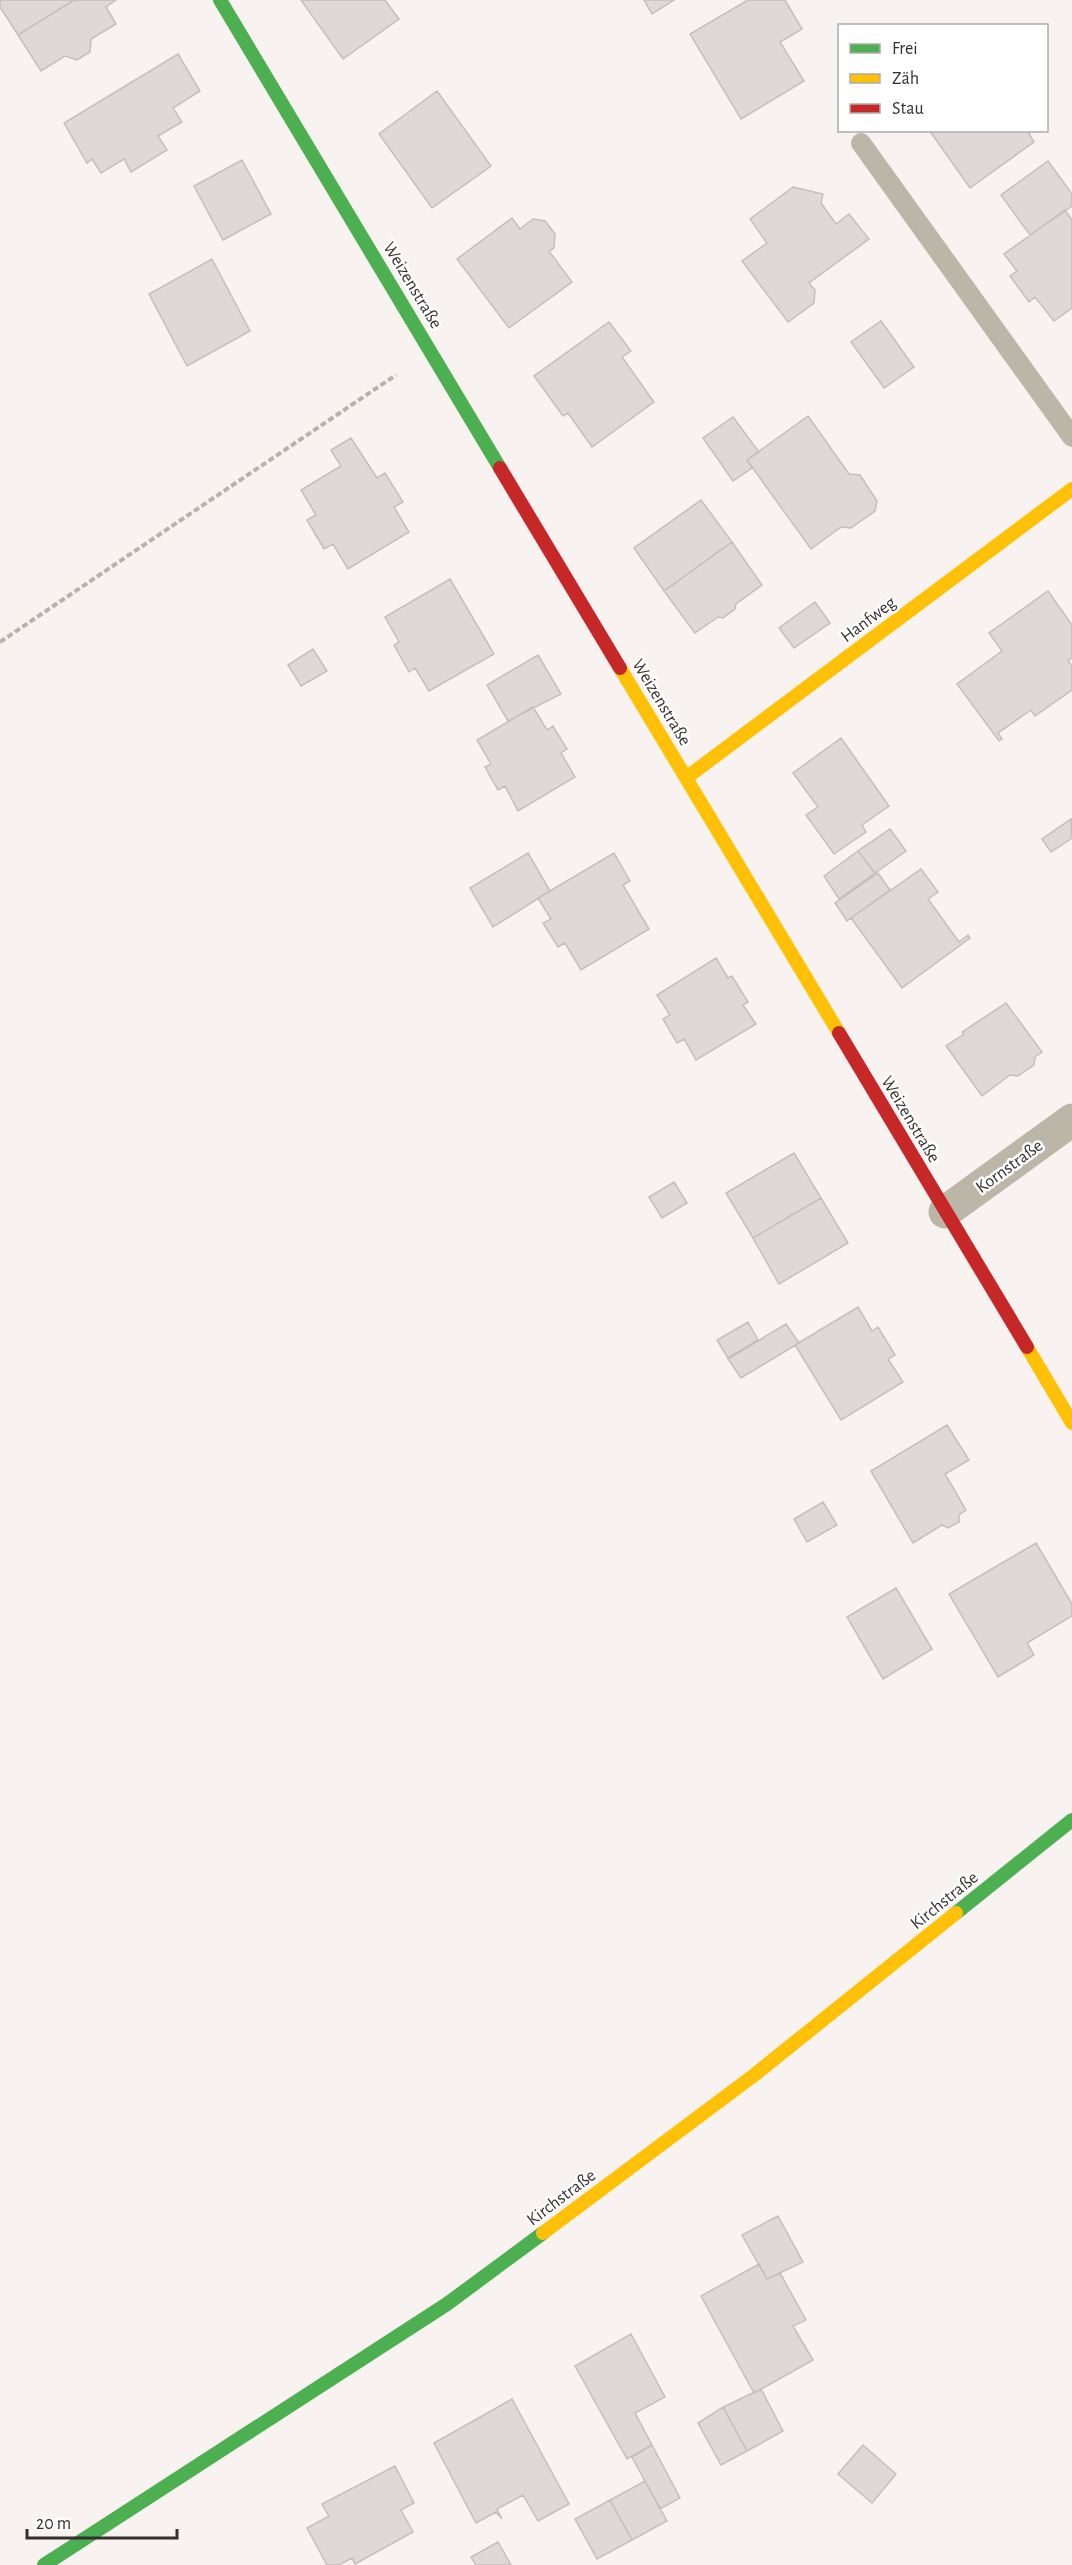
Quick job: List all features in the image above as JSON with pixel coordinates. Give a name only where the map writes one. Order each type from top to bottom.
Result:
[{"type":"street","name":"Weizenstraße","points":[[220,0],[1072,1423]]},
{"type":"street","name":"Hanfweg","points":[[686,778],[1072,489]]},
{"type":"street","name":"Kornstraße","points":[[945,1212],[1072,1119]]},
{"type":"street","name":"Kirchstraße","points":[[44,2565],[447,2304],[753,2076],[1072,1820]]},
{"type":"lane","points":[[861,143],[1072,437]]},
{"type":"path","points":[[0,642],[432,351]]},
{"type":"building","points":[[0,0],[74,0],[18,35],[0,7]]},
{"type":"building","points":[[74,0],[116,0],[106,7],[116,24],[91,39],[90,52],[77,60],[65,56],[41,71],[18,35]]},
{"type":"building","points":[[301,0],[385,0],[399,19],[343,59]]},
{"type":"building","points":[[644,0],[674,0],[652,14]]},
{"type":"building","points":[[748,0],[785,0],[802,29],[780,42],[804,81],[741,119],[690,34]]},
{"type":"building","points":[[178,54],[200,91],[173,108],[182,122],[158,136],[167,150],[131,172],[124,159],[101,173],[92,159],[87,163],[64,123]]},
{"type":"building","points":[[437,91],[491,166],[432,208],[379,134]]},
{"type":"building","points":[[930,132],[1028,132],[1034,142],[970,188]]},
{"type":"building","points":[[242,160],[271,214],[223,240],[194,186]]},
{"type":"building","points":[[1048,161],[1072,194],[1072,206],[1030,235],[1001,195]]},
{"type":"building","points":[[793,187],[823,194],[821,203],[836,224],[849,214],[869,239],[809,283],[815,290],[814,303],[788,322],[742,261],[767,243],[750,219]]},
{"type":"building","points":[[1065,210],[1072,220],[1072,308],[1054,321],[1035,297],[1029,302],[1010,276],[1017,271],[1004,254]]},
{"type":"building","points":[[512,218],[520,229],[533,219],[545,221],[555,234],[554,248],[549,251],[572,282],[509,328],[457,259]]},
{"type":"building","points":[[212,259],[250,331],[187,366],[149,294]]},
{"type":"building","points":[[881,321],[914,367],[884,388],[851,342]]},
{"type":"building","points":[[609,322],[631,351],[622,357],[654,402],[592,447],[568,413],[563,416],[534,376]]},
{"type":"building","points":[[808,416],[849,474],[860,475],[877,501],[875,511],[851,528],[841,527],[811,549],[747,460]]},
{"type":"building","points":[[733,417],[759,452],[747,460],[752,468],[733,481],[703,438]]},
{"type":"building","points":[[351,438],[377,478],[385,473],[403,502],[394,507],[409,532],[348,569],[333,544],[324,549],[307,520],[316,515],[301,490],[341,466],[331,450]]},
{"type":"building","points":[[701,500],[732,542],[664,591],[634,548]]},
{"type":"building","points":[[732,542],[762,585],[736,604],[735,609],[723,618],[718,617],[695,633],[664,591]]},
{"type":"building","points":[[450,579],[494,654],[429,691],[415,668],[409,672],[394,645],[399,642],[385,617]]},
{"type":"building","points":[[1048,591],[1072,625],[1072,658],[1068,661],[1072,666],[1072,690],[1035,716],[1031,710],[998,733],[1002,739],[999,741],[957,684],[1002,651],[989,633]]},
{"type":"building","points":[[815,602],[830,623],[794,648],[779,628]]},
{"type":"building","points":[[313,649],[327,671],[301,686],[288,665]]},
{"type":"building","points":[[538,655],[561,694],[508,721],[487,685]]},
{"type":"building","points":[[533,707],[547,730],[553,726],[567,749],[561,753],[575,777],[518,811],[505,786],[498,790],[485,767],[491,764],[477,740]]},
{"type":"building","points":[[841,738],[889,806],[862,825],[866,832],[834,854],[806,815],[818,807],[793,773]]},
{"type":"building","points":[[1071,819],[1072,838],[1051,852],[1042,839]]},
{"type":"building","points":[[890,829],[906,851],[875,873],[858,851]]},
{"type":"building","points":[[858,851],[875,873],[839,899],[824,876]]},
{"type":"building","points":[[528,853],[550,891],[493,927],[470,888]]},
{"type":"building","points":[[614,853],[630,881],[623,885],[649,929],[581,970],[565,943],[558,947],[543,923],[551,919],[538,898]]},
{"type":"building","points":[[921,869],[938,892],[928,899],[959,942],[968,935],[970,938],[902,988],[851,918]]},
{"type":"building","points":[[878,873],[890,890],[847,921],[835,903]]},
{"type":"building","points":[[716,958],[728,978],[732,976],[748,1002],[743,1005],[756,1024],[696,1060],[684,1039],[677,1043],[663,1019],[670,1015],[657,995]]},
{"type":"building","points":[[1006,1003],[1042,1052],[1035,1057],[1034,1065],[1018,1076],[1010,1075],[982,1096],[946,1046],[964,1034],[962,1032]]},
{"type":"building","points":[[794,1153],[821,1198],[753,1238],[726,1193]]},
{"type":"building","points":[[674,1182],[687,1203],[662,1218],[649,1197]]},
{"type":"building","points":[[821,1198],[848,1243],[779,1284],[753,1238]]},
{"type":"building","points":[[858,1307],[872,1331],[878,1327],[895,1355],[888,1359],[903,1382],[841,1420],[795,1345]]},
{"type":"building","points":[[748,1322],[758,1340],[728,1358],[717,1340]]},
{"type":"building","points":[[786,1324],[799,1343],[741,1378],[728,1359]]},
{"type":"building","points":[[947,1425],[969,1460],[945,1474],[966,1510],[959,1515],[959,1522],[948,1528],[942,1525],[913,1543],[871,1471]]},
{"type":"building","points":[[823,1502],[837,1525],[807,1542],[794,1519]]},
{"type":"building","points":[[1036,1543],[1072,1604],[1072,1616],[1027,1643],[1034,1655],[998,1677],[949,1594]]},
{"type":"building","points":[[896,1588],[932,1649],[883,1679],[847,1617]]},
{"type":"building","points":[[778,2216],[803,2262],[767,2279],[742,2235]]},
{"type":"building","points":[[759,2264],[767,2279],[780,2273],[806,2320],[793,2326],[813,2360],[754,2393],[701,2296]]},
{"type":"building","points":[[631,2334],[665,2397],[635,2413],[652,2445],[627,2459],[575,2366]]},
{"type":"building","points":[[761,2389],[783,2431],[747,2451],[723,2407]]},
{"type":"building","points":[[512,2399],[569,2504],[538,2521],[523,2495],[497,2509],[502,2519],[496,2512],[476,2523],[434,2443]]},
{"type":"building","points":[[723,2407],[747,2451],[721,2465],[698,2423]]},
{"type":"building","points":[[652,2445],[680,2498],[660,2509],[632,2457]]},
{"type":"building","points":[[863,2445],[896,2474],[872,2503],[838,2474]]},
{"type":"building","points":[[395,2466],[414,2503],[401,2510],[413,2532],[355,2564],[352,2558],[339,2565],[327,2565],[307,2528],[329,2516],[322,2504]]},
{"type":"building","points":[[645,2481],[667,2521],[632,2540],[610,2500]]},
{"type":"building","points":[[610,2500],[632,2540],[597,2559],[575,2519]]},
{"type":"building","points":[[498,2542],[511,2565],[476,2565],[471,2557]]},
{"type":"traffic: fast","points":[[220,0],[500,468]]},
{"type":"traffic: fast","points":[[956,1913],[1072,1820]]},
{"type":"traffic: fast","points":[[44,2565],[447,2304],[543,2233]]},
{"type":"traffic: slow","points":[[686,778],[1072,489]]},
{"type":"traffic: slow","points":[[620,668],[839,1033]]},
{"type":"traffic: slow","points":[[1027,1347],[1072,1423]]},
{"type":"traffic: slow","points":[[543,2233],[753,2076],[956,1913]]},
{"type":"traffic: jam","points":[[500,468],[620,668]]},
{"type":"traffic: jam","points":[[839,1033],[1027,1347]]}]
